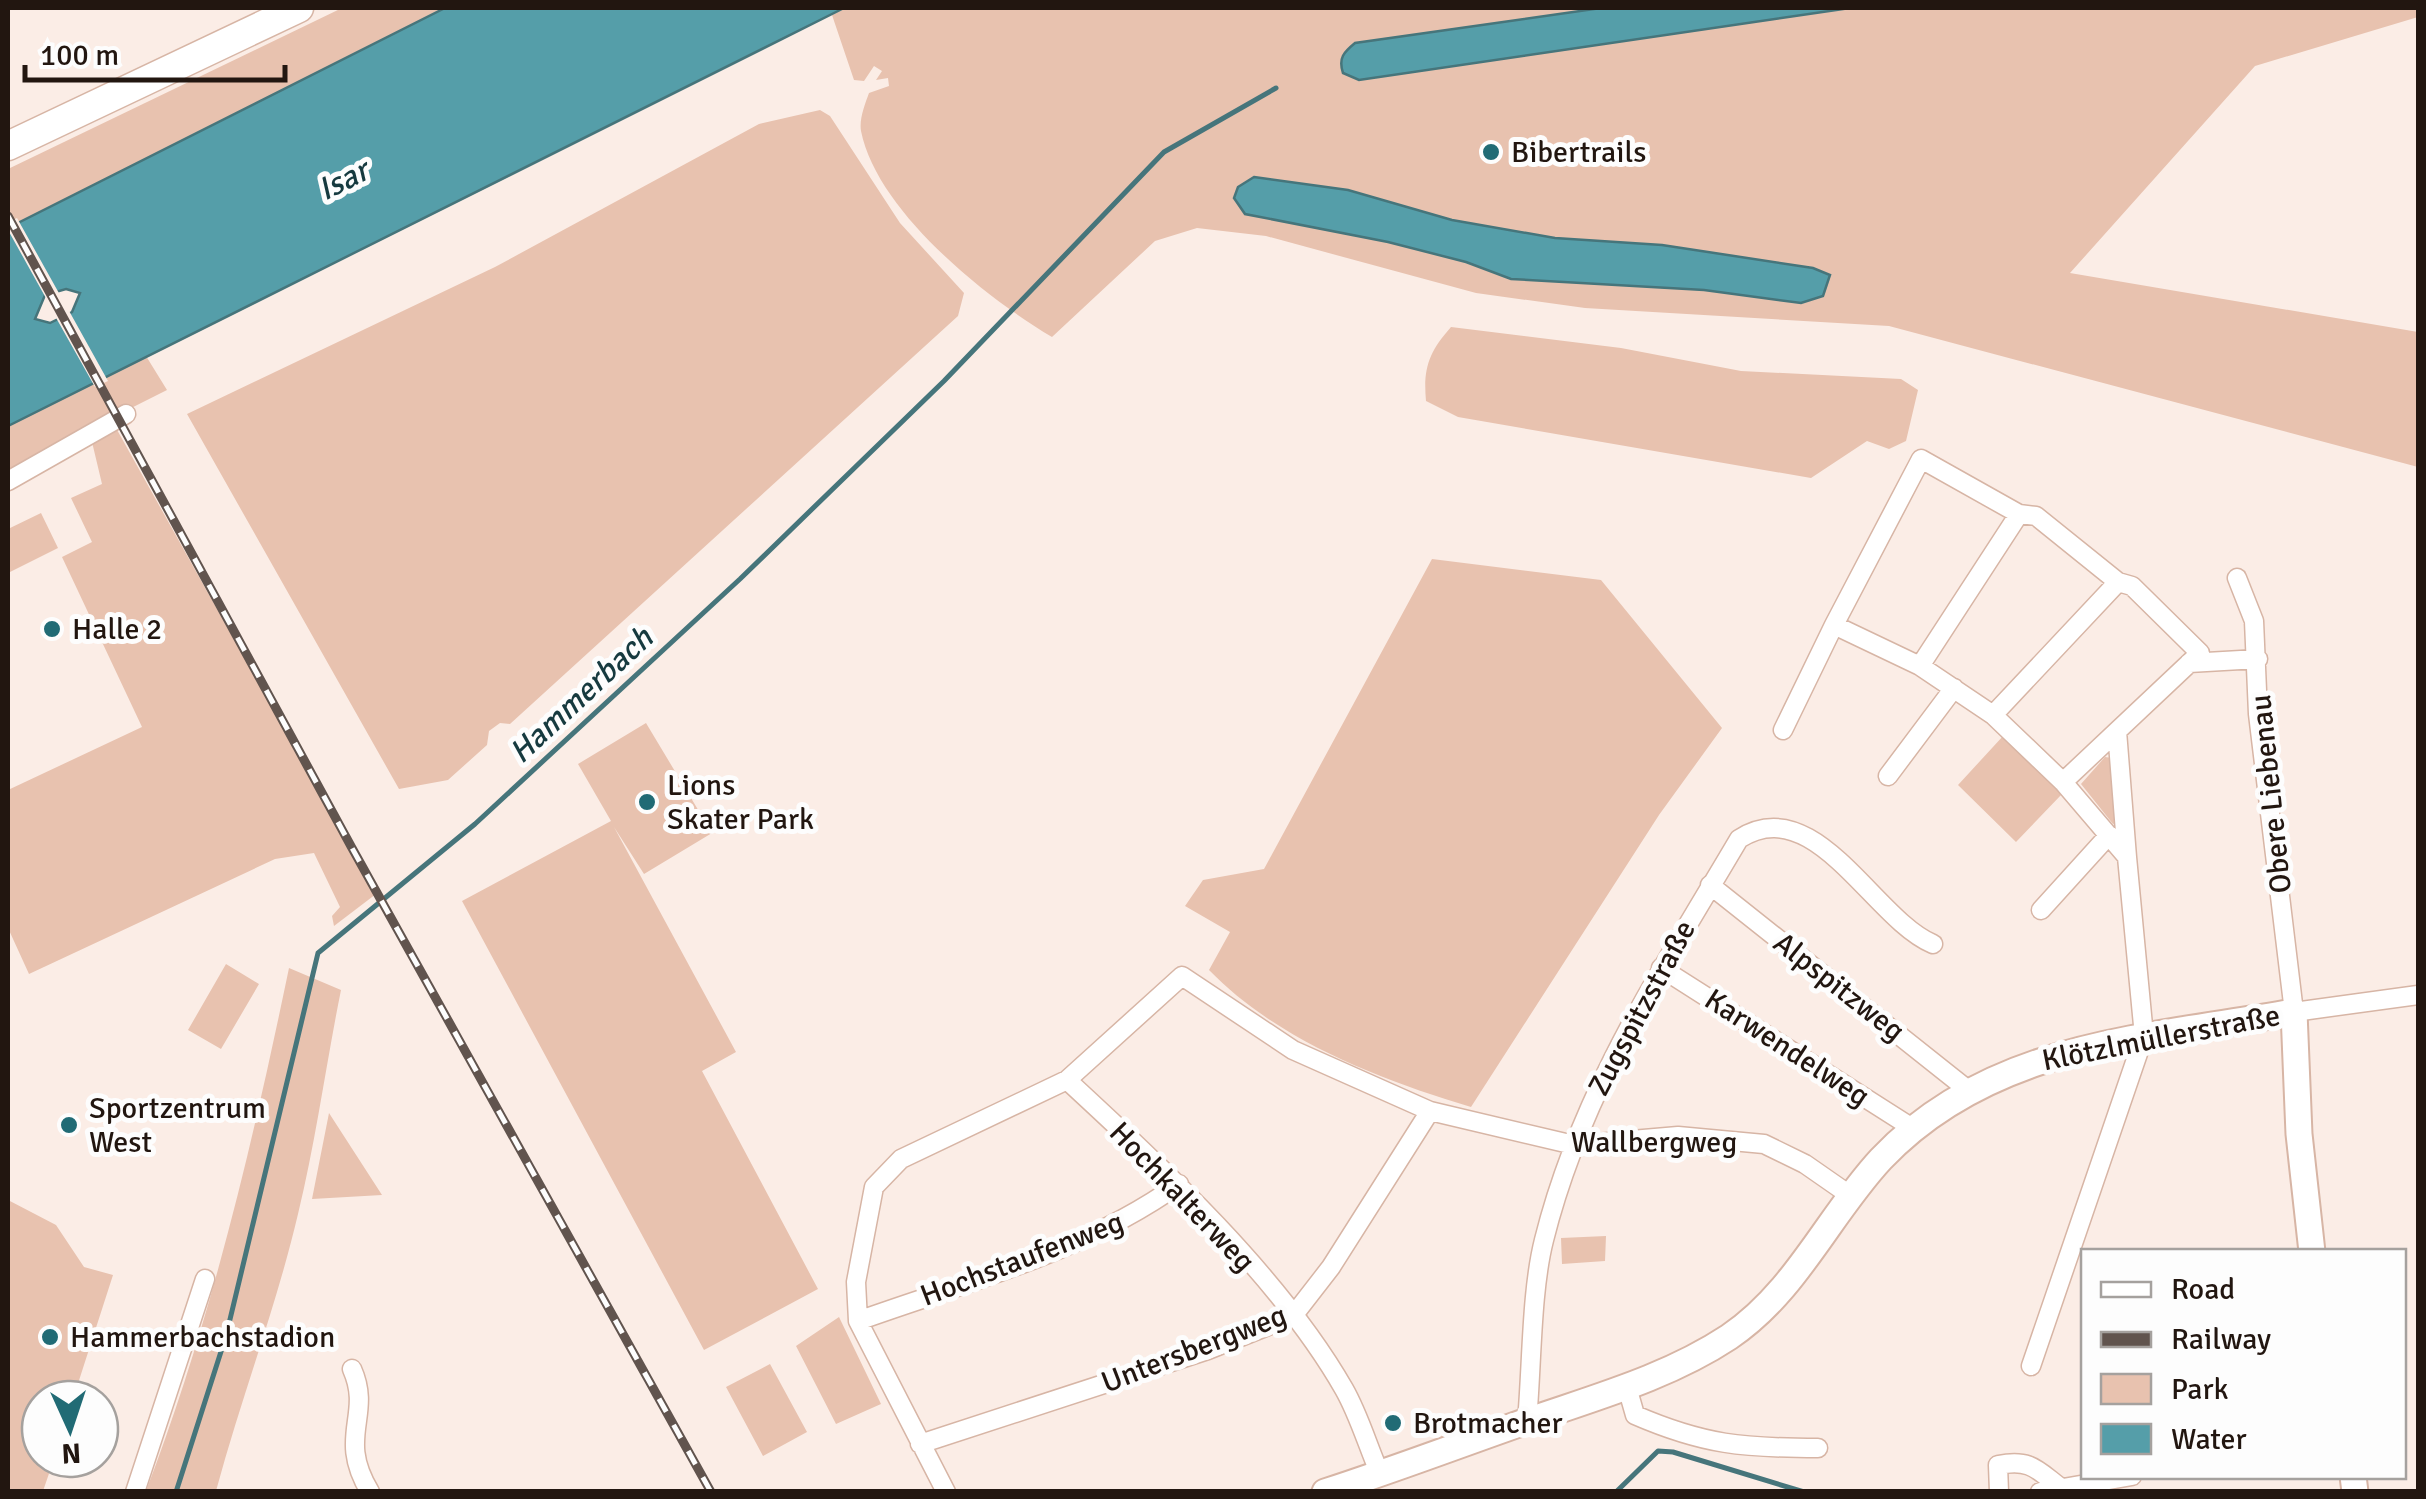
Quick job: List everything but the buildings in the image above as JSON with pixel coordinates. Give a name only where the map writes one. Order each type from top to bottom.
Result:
[{"type":"main road","points":[[8,146],[300,8]]},
{"type":"street","points":[[8,481],[126,414]]},
{"type":"street","points":[[1783,730],[1921,459],[2020,514],[2036,516],[2118,582],[2132,586],[2200,653],[2063,782]]},
{"type":"street","points":[[1920,666],[2020,514]]},
{"type":"street","name":"Obere Liebenau","points":[[2236,578],[2254,621],[2258,714],[2294,1012]]},
{"type":"street","points":[[1992,715],[2118,582]]},
{"type":"street","points":[[1834,624],[1920,666],[1992,715],[2063,782],[2127,857]]},
{"type":"street","points":[[2189,664],[2258,659]]},
{"type":"street","points":[[1888,776],[1954,688]]},
{"type":"street","points":[[2031,1366],[2144,1036],[2117,731]]},
{"type":"street","name":"Zugspitzstraße","points":[[1528,1421],[1542,1244],[1574,1145],[1609,1058],[1740,838],[1753,830],[1800,832],[1828,850],[1909,934],[1933,944]]},
{"type":"street","points":[[2041,910],[2109,836]]},
{"type":"street","name":"Alpspitzweg","points":[[1710,885],[1968,1090]]},
{"type":"street","name":"Karwendelweg","points":[[1661,968],[1914,1129]]},
{"type":"street","name":"Wallbergweg","points":[[1066,1080],[1182,976],[1293,1050],[1430,1112],[1574,1145],[1721,1136],[1764,1144],[1805,1164],[1851,1196]]},
{"type":"street","name":"Klötzlmüllerstraße","points":[[1326,1492],[1627,1386],[1732,1335],[1790,1279],[1851,1196],[1914,1129],[1968,1090],[2044,1057],[2144,1036],[2418,995]]},
{"type":"street","points":[[2294,1012],[2299,1134],[2312,1249]]},
{"type":"street","points":[[946,1492],[858,1321],[856,1282],[864,1223],[874,1187],[900,1159],[1066,1080]]},
{"type":"street","name":"Hochkalterweg","points":[[1066,1080],[1179,1184],[1293,1316],[1345,1390],[1380,1474]]},
{"type":"street","name":"Untersbergweg","points":[[920,1444],[1208,1350],[1293,1316],[1331,1267],[1430,1112]]},
{"type":"street","name":"Hochstaufenweg","points":[[858,1321],[1094,1236],[1140,1212],[1179,1184]]},
{"type":"street","points":[[134,1492],[205,1279]]},
{"type":"street","points":[[352,1369],[358,1383],[358,1404],[352,1450],[370,1492]]},
{"type":"street","points":[[1627,1386],[1636,1415],[1686,1436],[1740,1448],[1818,1448]]},
{"type":"street","points":[[1999,1492],[1998,1465],[2014,1462],[2027,1462],[2061,1488]]},
{"type":"street","points":[[2040,1492],[2114,1479]]},
{"type":"green space","points":[[342,8],[445,8],[8,228],[8,169]]},
{"type":"green space","points":[[844,8],[1601,8],[1355,43],[1359,80],[1850,8],[2418,8],[2418,17],[2255,66],[2070,273],[2418,332],[2418,467],[1889,326],[1585,308],[1476,293],[1266,236],[1197,228],[1155,241],[1052,337],[967,276],[911,221],[888,191],[871,161],[861,126],[869,93],[889,86],[888,78],[876,80],[882,71],[874,66],[864,81],[854,80],[832,15]]},
{"type":"green space","points":[[820,110],[830,116],[900,223],[964,293],[958,316],[510,724],[500,723],[489,731],[487,745],[448,780],[399,789],[187,414],[495,267],[759,124]]},
{"type":"green space","points":[[1451,327],[1621,348],[1741,371],[1901,379],[1918,390],[1906,441],[1889,449],[1867,441],[1811,478],[1458,417],[1426,401],[1429,361]]},
{"type":"green space","points":[[146,356],[167,390],[8,470],[8,426]]},
{"type":"green space","points":[[116,428],[376,894],[334,926],[332,916],[340,907],[314,853],[275,859],[29,974],[8,928],[8,790],[142,727],[62,557],[92,542],[71,498],[102,484],[92,442]]},
{"type":"green space","points":[[41,513],[58,548],[8,573],[8,529]]},
{"type":"green space","points":[[1432,559],[1601,580],[1722,728],[1659,815],[1471,1107],[1365,1070],[1297,1037],[1266,1017],[1209,970],[1230,932],[1185,906],[1203,880],[1264,869]]},
{"type":"green space","points":[[646,723],[712,833],[644,874],[614,827],[736,1052],[702,1071],[818,1289],[704,1350],[462,901],[611,821],[578,764]]},
{"type":"green space","points":[[2004,735],[2062,794],[2016,842],[1958,785]]},
{"type":"green space","points":[[2105,757],[2112,758],[2117,823],[2113,824],[2081,784]]},
{"type":"green space","points":[[226,964],[259,984],[221,1049],[188,1030]]},
{"type":"green space","points":[[289,968],[341,990],[289,1249],[216,1491],[146,1491],[210,1298]]},
{"type":"green space","points":[[329,1113],[382,1195],[312,1199]]},
{"type":"green space","name":"Hammerbachstadion","points":[[8,1200],[56,1225],[84,1267],[113,1275],[79,1379],[20,1379],[20,1479],[47,1479],[43,1491],[8,1491]]},
{"type":"green space","points":[[1606,1236],[1605,1261],[1562,1264],[1561,1238]]},
{"type":"green space","points":[[839,1317],[881,1404],[836,1424],[796,1346]]},
{"type":"green space","points":[[770,1364],[807,1432],[763,1456],[726,1387]]},
{"type":"water","name":"Isar","points":[[445,8],[844,8],[8,426],[8,228]],"holes":[[[66,289],[80,293],[72,312],[50,323],[35,319],[45,295]]]},
{"type":"water","points":[[1601,8],[1850,8],[1359,80],[1343,73],[1343,56],[1355,43]]},
{"type":"water","points":[[1254,177],[1348,190],[1452,220],[1555,238],[1662,245],[1813,268],[1830,275],[1823,296],[1801,303],[1704,290],[1511,279],[1466,262],[1388,242],[1245,214],[1234,198],[1238,187]]},
{"type":"pier","points":[[17,218],[60,295],[47,300],[8,230],[8,222]]},
{"type":"pier","points":[[68,309],[108,381],[95,387],[55,316]]},
{"type":"waterway","name":"Hammerbach","points":[[176,1492],[226,1336],[318,953],[475,824],[740,579],[944,381],[1164,152],[1276,88]]},
{"type":"waterway","points":[[1616,1492],[1658,1451],[1673,1452],[1804,1492]]},
{"type":"railway","points":[[8,216],[352,848],[711,1492]]},
{"type":"place","name":"Bibertrails","points":[[1491,152]]},
{"type":"place","name":"Halle 2","points":[[52,629]]},
{"type":"place","name":"Lions Skater Park","points":[[647,802]]},
{"type":"place","name":"Sportzentrum West","points":[[69,1125]]},
{"type":"place","name":"Hammerbachstadion","points":[[50,1337]]},
{"type":"place","name":"Brotmacher","points":[[1393,1423]]}]
